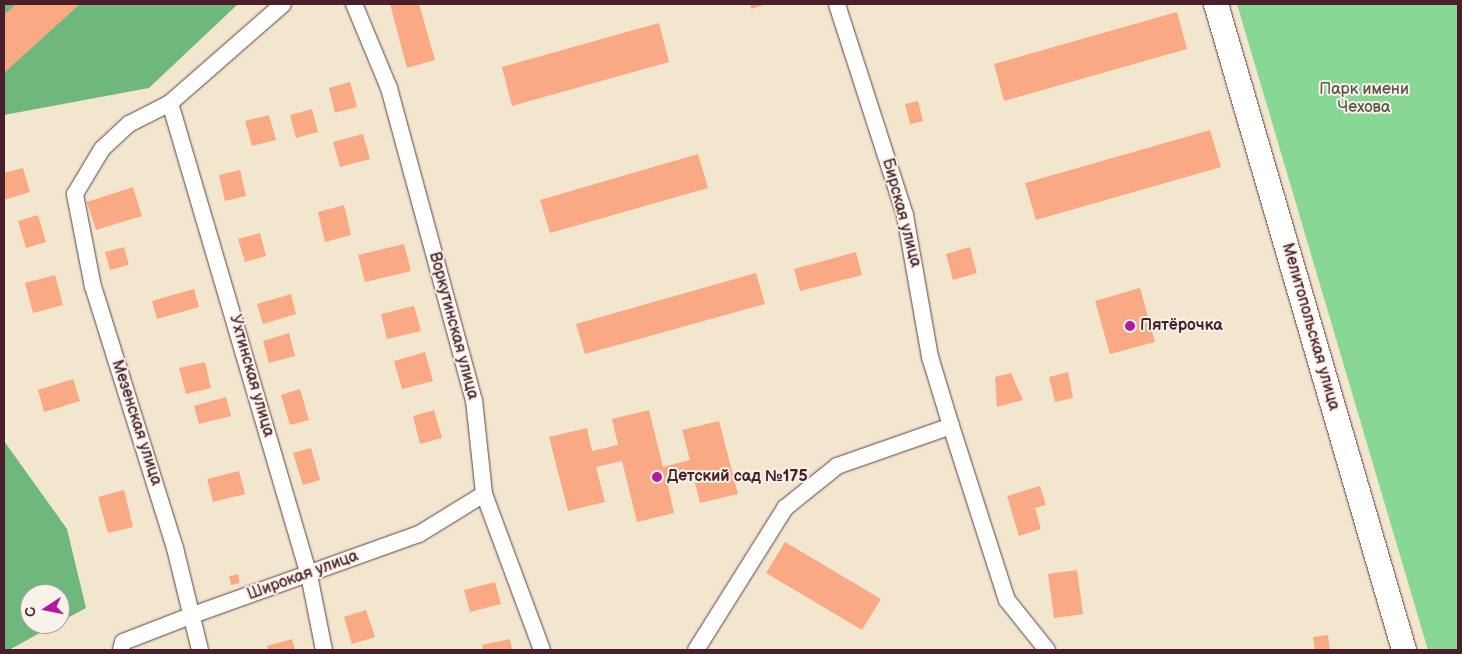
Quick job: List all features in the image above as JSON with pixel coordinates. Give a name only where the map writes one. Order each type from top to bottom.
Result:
[{"type":"main road","name":"Мелитопольская улица","points":[[1216,4],[1404,650]]},
{"type":"street","points":[[170,103],[283,4]]},
{"type":"street","name":"Воркутинская улица","points":[[354,4],[389,88],[474,400],[484,494],[542,650]]},
{"type":"street","name":"Бирская улица","points":[[837,4],[905,215],[930,357],[1007,600],[1047,650]]},
{"type":"street","name":"Мезенская улица","points":[[170,103],[129,124],[102,149],[74,194],[93,287],[175,548],[190,616],[200,650]]},
{"type":"street","name":"Ухтинская улица","points":[[170,103],[310,575],[324,650]]},
{"type":"street","points":[[696,650],[785,508],[837,466],[951,426]]},
{"type":"street","name":"Широкая улица","points":[[121,650],[123,642],[419,534],[484,494]]},
{"type":"green space","points":[[4,4],[238,4],[149,88],[4,115]]},
{"type":"green space","name":"Парк имени Чехова","points":[[1237,4],[1458,4],[1458,650],[1428,650]]},
{"type":"green space","points":[[4,441],[67,529],[86,608],[70,617],[70,584],[20,584],[20,634],[38,634],[9,650],[4,650]]},
{"type":"building","points":[[16,4],[80,4],[4,73],[4,15]]},
{"type":"building","points":[[390,4],[419,4],[435,60],[407,68]]},
{"type":"building","points":[[750,4],[767,4],[751,9]]},
{"type":"building","points":[[1177,12],[1187,49],[1004,101],[994,64]]},
{"type":"building","points":[[659,23],[669,62],[512,106],[502,67]]},
{"type":"building","points":[[350,82],[357,107],[335,113],[329,88]]},
{"type":"building","points":[[918,101],[923,121],[910,124],[905,104]]},
{"type":"building","points":[[312,109],[318,132],[296,138],[290,115]]},
{"type":"building","points":[[269,115],[276,140],[252,146],[245,121]]},
{"type":"building","points":[[1210,130],[1221,167],[1036,220],[1025,183]]},
{"type":"building","points":[[363,134],[370,159],[340,167],[333,142]]},
{"type":"building","points":[[698,154],[708,188],[550,233],[540,200]]},
{"type":"building","points":[[23,168],[30,192],[4,200],[4,173]]},
{"type":"building","points":[[240,170],[246,196],[225,201],[219,175]]},
{"type":"building","points":[[133,187],[142,216],[96,230],[87,202]]},
{"type":"building","points":[[344,205],[351,235],[325,242],[318,212]]},
{"type":"building","points":[[38,215],[46,242],[26,248],[18,221]]},
{"type":"building","points":[[260,233],[266,256],[245,262],[238,239]]},
{"type":"building","points":[[404,244],[411,271],[365,282],[358,255]]},
{"type":"building","points":[[124,247],[129,265],[110,270],[105,252]]},
{"type":"building","points":[[970,247],[977,273],[953,280],[946,254]]},
{"type":"building","points":[[856,252],[862,275],[800,291],[794,269]]},
{"type":"building","points":[[756,273],[765,304],[585,354],[576,324]]},
{"type":"building","points":[[55,275],[63,305],[33,313],[25,283]]},
{"type":"building","points":[[1140,288],[1155,342],[1110,354],[1095,301]]},
{"type":"building","points":[[194,289],[199,307],[157,319],[152,301]]},
{"type":"building","points":[[291,294],[296,314],[263,324],[257,304]]},
{"type":"building","points":[[414,306],[421,331],[387,339],[381,314]]},
{"type":"building","points":[[289,333],[295,356],[269,363],[263,341]]},
{"type":"building","points":[[425,352],[433,381],[402,389],[394,361]]},
{"type":"building","points":[[205,362],[211,388],[186,394],[179,368]]},
{"type":"building","points":[[1068,372],[1073,398],[1055,402],[1049,377]]},
{"type":"building","points":[[1011,373],[1023,400],[997,407],[995,377]]},
{"type":"building","points":[[73,379],[80,401],[44,412],[38,390]]},
{"type":"building","points":[[300,389],[309,420],[290,425],[281,395]]},
{"type":"building","points":[[226,397],[231,416],[199,424],[194,406]]},
{"type":"building","points":[[434,410],[442,438],[420,444],[413,416]]},
{"type":"building","points":[[649,410],[663,467],[690,460],[682,430],[719,421],[738,494],[700,503],[693,475],[667,481],[674,513],[637,522],[622,461],[596,467],[605,502],[568,511],[549,437],[587,428],[592,451],[618,445],[612,419]]},
{"type":"building","points":[[311,448],[320,480],[303,485],[293,453]]},
{"type":"building","points":[[239,471],[245,494],[213,502],[207,479]]},
{"type":"building","points":[[1040,486],[1046,505],[1035,508],[1041,529],[1019,536],[1007,496]]},
{"type":"building","points":[[124,490],[133,527],[108,533],[98,497]]},
{"type":"building","points":[[785,542],[881,599],[862,630],[766,573]]},
{"type":"building","points":[[1077,570],[1083,614],[1054,618],[1048,574]]},
{"type":"building","points":[[238,574],[240,583],[231,585],[229,576]]},
{"type":"building","points":[[495,582],[501,604],[470,612],[464,590]]},
{"type":"building","points":[[366,610],[375,637],[352,644],[344,617]]},
{"type":"building","points":[[1328,635],[1330,650],[1315,650],[1313,637]]},
{"type":"building","points":[[292,639],[295,650],[268,650],[267,646]]},
{"type":"building","points":[[510,639],[512,650],[483,650],[482,645]]},
{"type":"place","name":"Пятёрочка","points":[[1130,326]]},
{"type":"place","name":"Детский сад №175","points":[[657,477]]}]
